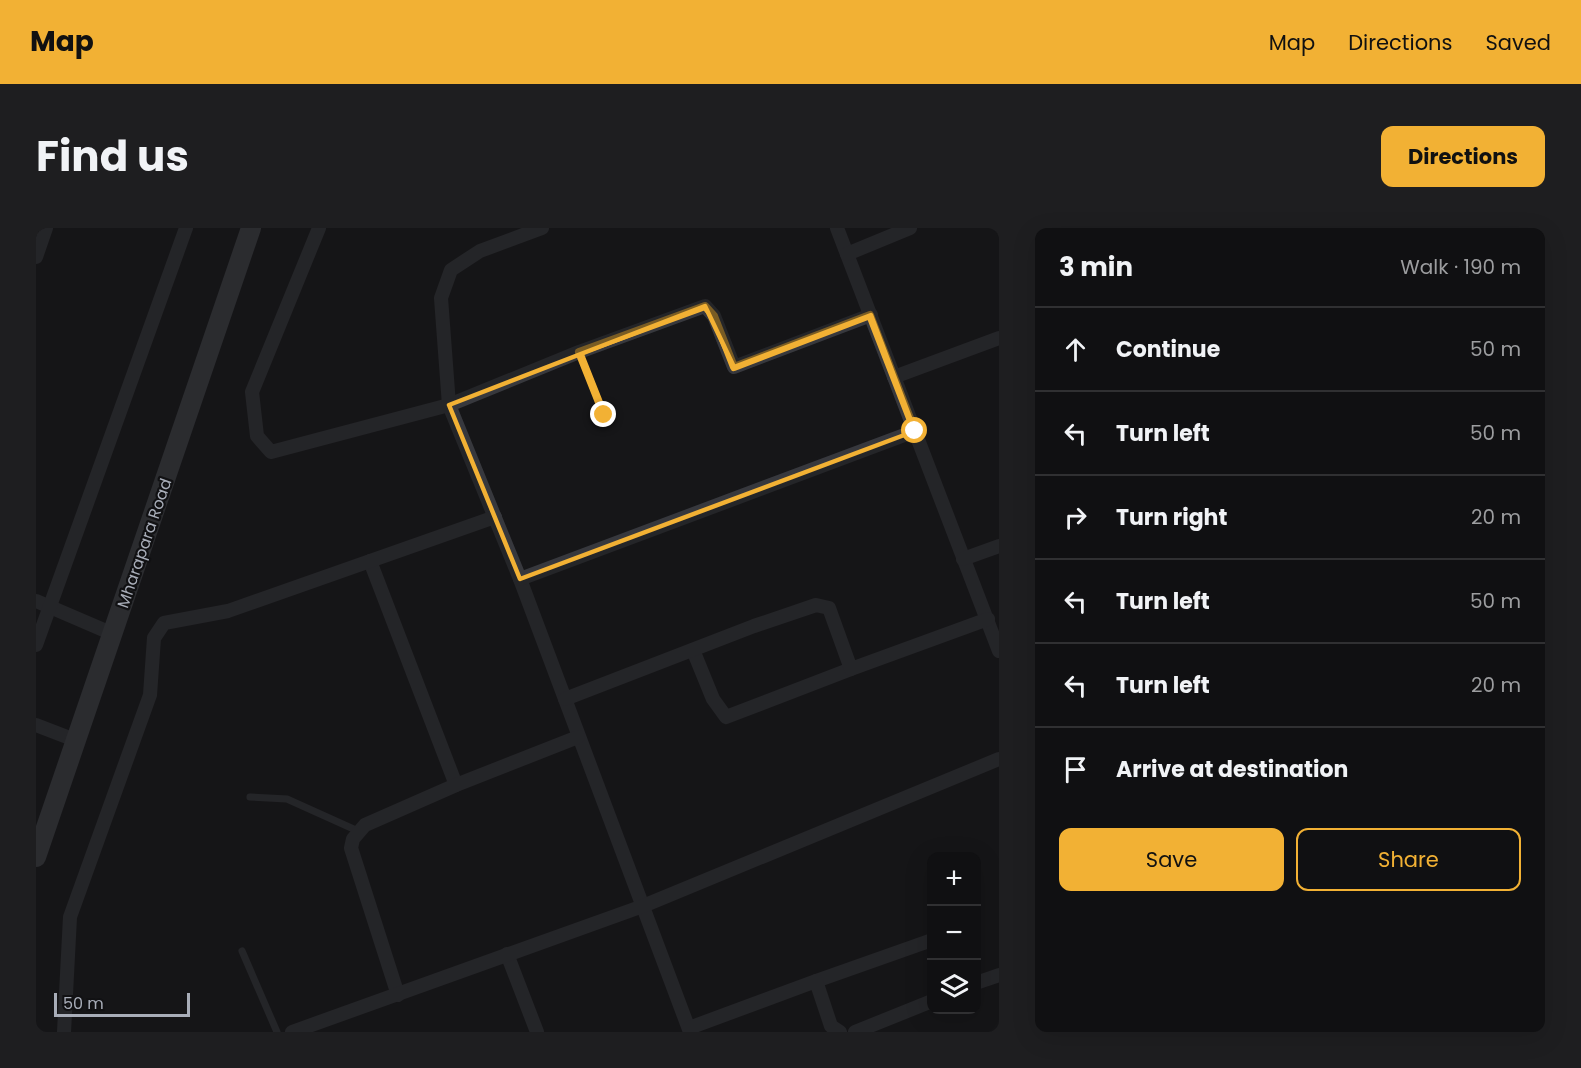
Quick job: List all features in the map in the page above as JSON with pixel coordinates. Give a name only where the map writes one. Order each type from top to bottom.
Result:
[{"type":"main road","name":"Mharapara Road","points":[[36,857],[251,228]]},
{"type":"street","points":[[36,257],[46,228]]},
{"type":"street","points":[[36,645],[186,228]]},
{"type":"street","points":[[319,228],[252,392],[257,436],[271,453],[450,405],[579,352],[705,306],[714,316],[734,367],[870,315]]},
{"type":"street","points":[[542,228],[480,251],[451,270],[441,298],[450,405],[520,579],[690,1030],[816,981],[927,942]]},
{"type":"street","points":[[837,228],[999,651]]},
{"type":"street","points":[[847,254],[909,228]]},
{"type":"street","points":[[894,377],[999,338]]},
{"type":"street","points":[[520,579],[915,431]]},
{"type":"street","points":[[64,1032],[70,917],[150,695],[154,638],[164,623],[228,610],[495,517]]},
{"type":"street","points":[[963,559],[999,546]]},
{"type":"street","points":[[370,561],[456,784]]},
{"type":"street","points":[[36,601],[113,634]]},
{"type":"street","points":[[565,699],[816,605],[829,608],[851,669]]},
{"type":"street","points":[[693,650],[713,699],[726,717],[988,619]]},
{"type":"street","points":[[36,725],[75,740]]},
{"type":"street","points":[[398,994],[351,848],[358,831],[365,825],[456,784],[578,736]]},
{"type":"street","points":[[292,1032],[643,906],[999,759]]},
{"type":"street","points":[[507,954],[537,1032]]},
{"type":"street","points":[[981,981],[999,975]]},
{"type":"street","points":[[816,981],[831,1026],[840,1032]]},
{"type":"street","points":[[855,1032],[927,1003]]},
{"type":"lane","points":[[579,352],[604,415]]},
{"type":"lane","points":[[250,797],[287,798],[358,831]]},
{"type":"lane","points":[[242,951],[277,1032]]},
{"type":"highlighted area","points":[[705,306],[734,367],[871,315],[915,431],[520,579],[449,405]]},
{"type":"route","points":[[604,415],[579,352],[705,306],[714,316],[734,367],[870,315],[915,431]]}]
